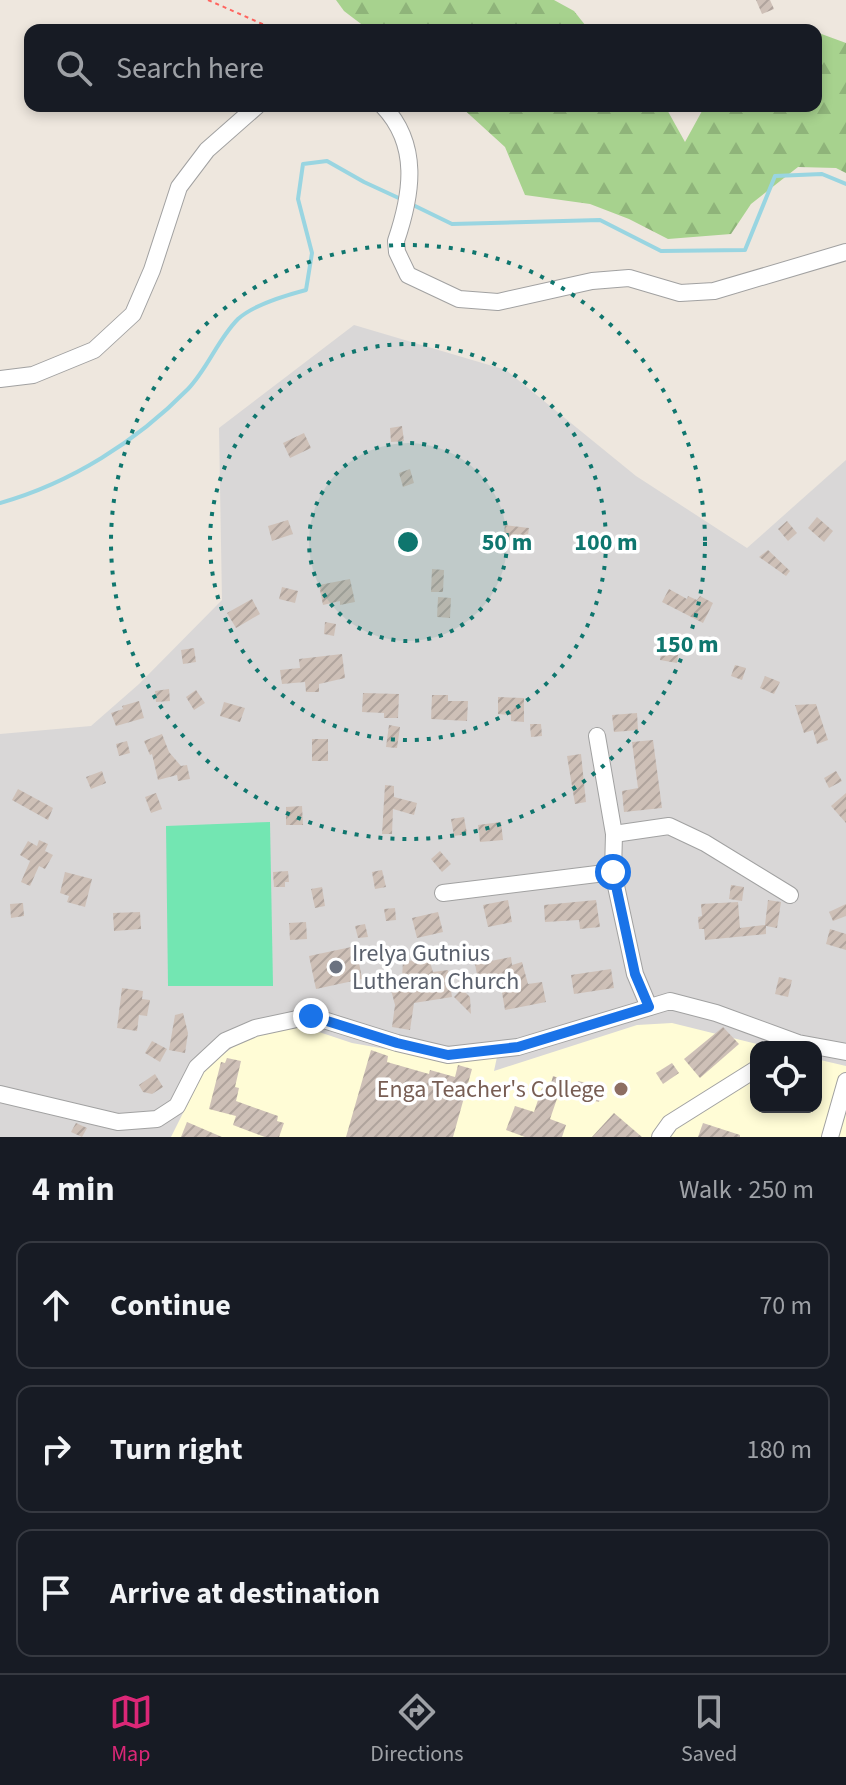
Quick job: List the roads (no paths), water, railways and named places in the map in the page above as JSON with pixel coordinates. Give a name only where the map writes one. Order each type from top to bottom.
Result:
[{"type":"street","points":[[0,379],[33,375],[94,350],[133,314],[152,270],[179,187],[207,150],[250,112]]},
{"type":"street","points":[[389,112],[395,119],[408,149],[411,175],[396,241],[397,252],[408,275],[459,299],[498,302],[592,281],[629,278],[680,293],[714,291],[846,252]]},
{"type":"street","points":[[597,736],[614,834],[613,872],[635,974],[649,1007]]},
{"type":"street","points":[[614,834],[669,826],[705,843],[790,895]]},
{"type":"street","points":[[443,893],[613,872]]},
{"type":"street","points":[[0,1094],[118,1122],[157,1119],[177,1106],[197,1067],[225,1041],[274,1023],[311,1016],[397,1043],[448,1055],[518,1047],[670,1001],[716,1013],[785,1041]]},
{"type":"street","points":[[822,1049],[846,1052]]},
{"type":"street","points":[[660,1137],[670,1123],[750,1073]]},
{"type":"street","points":[[830,1137],[846,1081]]},
{"type":"waterway","points":[[0,503],[52,484],[125,443],[188,389],[238,319],[261,305],[306,290],[312,253],[298,199],[303,164],[327,161],[403,200]]},
{"type":"waterway","points":[[411,204],[452,224],[600,220],[661,251],[745,250],[775,176],[822,174],[846,184]]},
{"type":"place","name":"Irelya Gutnius Lutheran Church","points":[[336,967]]},
{"type":"place","name":"Enga Teacher's College","points":[[621,1089]]}]
